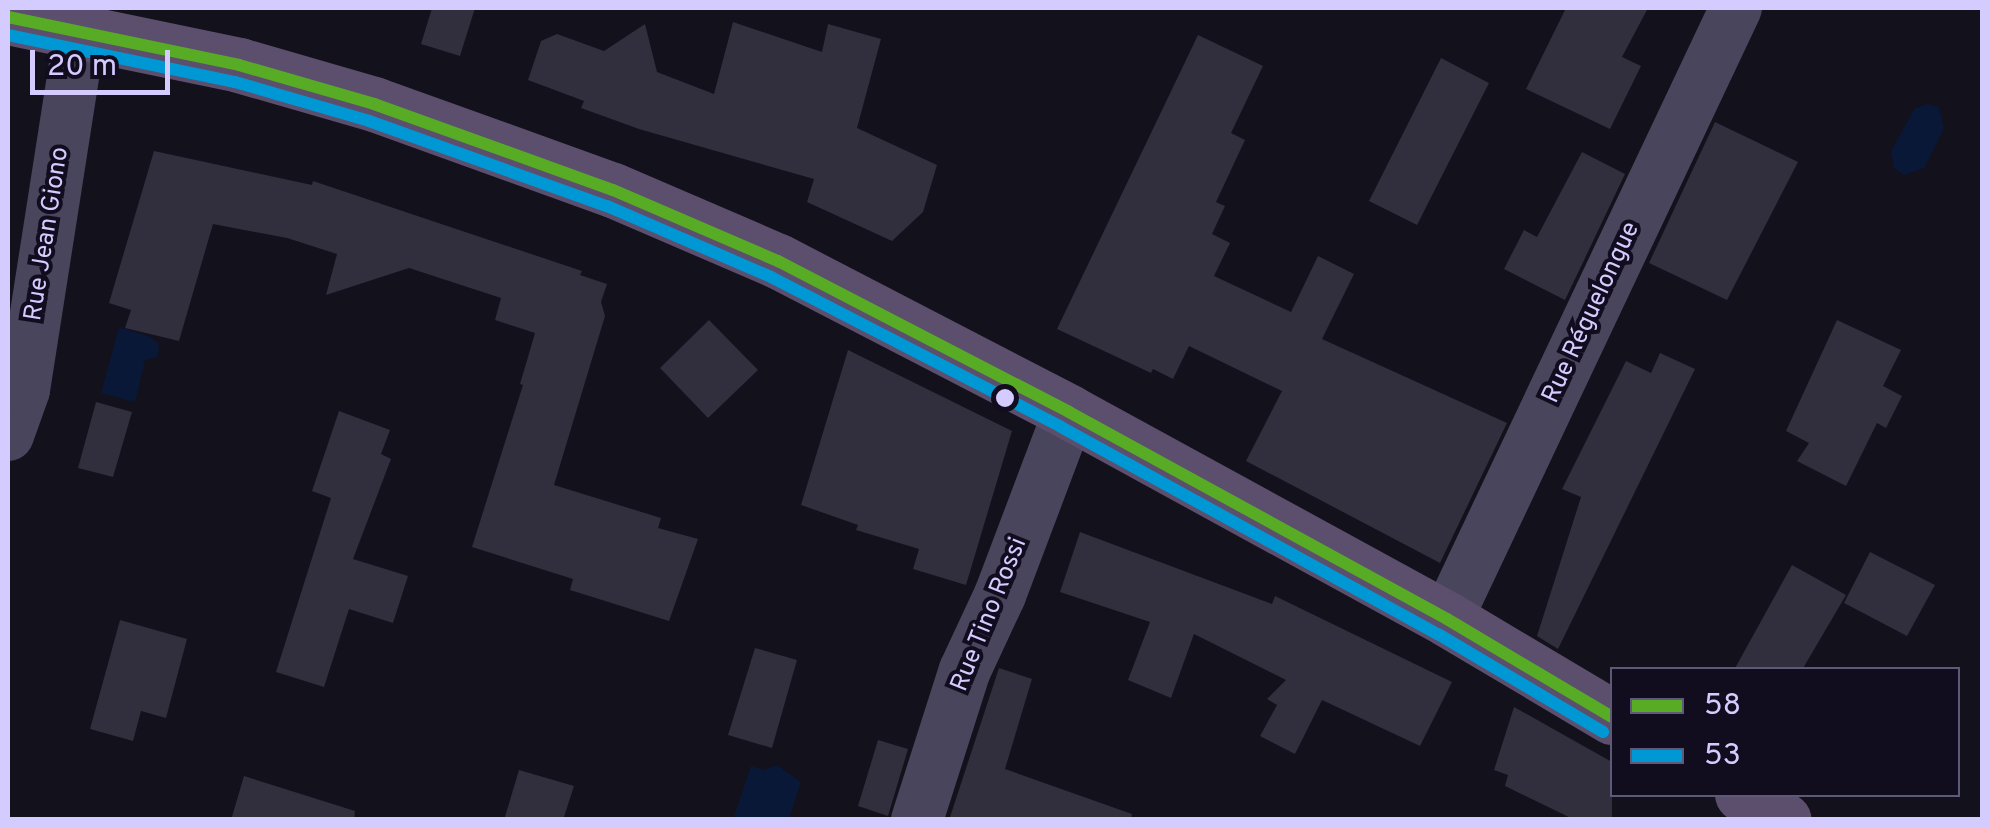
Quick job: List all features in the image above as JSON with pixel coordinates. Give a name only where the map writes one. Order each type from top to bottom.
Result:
[{"type":"main road","points":[[8,17],[239,65],[374,104],[613,190],[778,261],[1069,412],[1447,619],[1610,716]]},
{"type":"main road","points":[[1747,797],[1784,820]]},
{"type":"street","name":"Rue Réguelongue","points":[[1447,619],[1736,8]]},
{"type":"street","name":"Rue Jean Giono","points":[[8,435],[24,390],[80,31]]},
{"type":"street","name":"Rue Tino Rossi","points":[[917,820],[964,670],[1000,595],[1069,412]]},
{"type":"water","points":[[1927,104],[1939,107],[1944,128],[1924,168],[1904,175],[1894,168],[1891,151],[1914,109]]},
{"type":"water","points":[[119,327],[151,337],[159,345],[157,357],[145,360],[135,402],[101,393]]},
{"type":"water","points":[[777,765],[801,782],[789,819],[733,819],[751,766],[763,770]]},
{"type":"building","points":[[432,8],[475,8],[460,56],[421,44]]},
{"type":"building","points":[[1566,8],[1648,8],[1622,57],[1641,66],[1610,129],[1526,89]]},
{"type":"building","points":[[733,22],[822,52],[828,24],[881,39],[857,128],[937,165],[923,212],[892,241],[807,202],[814,179],[639,129],[581,108],[584,101],[528,80],[541,41],[557,34],[604,51],[645,24],[657,72],[714,94]]},
{"type":"building","points":[[1198,35],[1263,66],[1231,133],[1245,140],[1216,202],[1225,206],[1212,234],[1230,243],[1214,276],[1291,312],[1318,256],[1354,274],[1322,339],[1507,423],[1440,563],[1246,461],[1282,391],[1189,346],[1173,379],[1153,369],[1151,373],[1057,329]]},
{"type":"building","points":[[1441,58],[1489,83],[1417,225],[1369,201]]},
{"type":"building","points":[[1715,122],[1798,162],[1727,300],[1649,263]]},
{"type":"building","points":[[154,151],[312,185],[313,181],[582,271],[580,275],[607,284],[601,302],[605,316],[554,485],[661,518],[658,528],[698,539],[669,621],[570,590],[573,579],[472,547],[523,385],[520,384],[535,333],[495,320],[501,298],[409,268],[326,295],[337,254],[287,238],[213,224],[179,341],[125,328],[131,310],[109,303]]},
{"type":"building","points":[[1582,152],[1625,174],[1565,300],[1504,269],[1524,230],[1537,237]]},
{"type":"building","points":[[709,320],[758,370],[708,418],[660,368]]},
{"type":"building","points":[[1837,320],[1901,350],[1883,386],[1902,396],[1886,428],[1877,423],[1846,486],[1797,461],[1809,443],[1786,431]]},
{"type":"building","points":[[848,350],[1012,431],[966,585],[913,569],[919,549],[856,530],[858,525],[801,505]]},
{"type":"building","points":[[1660,353],[1695,369],[1558,649],[1537,636],[1581,497],[1562,489],[1626,361],[1651,373]]},
{"type":"building","points":[[96,402],[132,412],[113,477],[78,468]]},
{"type":"building","points":[[339,411],[390,430],[381,454],[391,459],[353,559],[408,576],[393,623],[349,609],[324,687],[276,672],[331,498],[312,491]]},
{"type":"building","points":[[1080,532],[1272,604],[1275,596],[1452,682],[1420,746],[1322,700],[1295,754],[1260,736],[1277,705],[1267,699],[1286,680],[1194,634],[1171,698],[1128,680],[1150,622],[1060,592]]},
{"type":"building","points":[[1870,552],[1935,585],[1907,636],[1844,603]]},
{"type":"building","points":[[1792,565],[1846,595],[1804,667],[1736,667]]},
{"type":"building","points":[[120,620],[187,639],[166,718],[141,711],[133,741],[90,729]]},
{"type":"building","points":[[755,648],[797,660],[772,748],[728,735]]},
{"type":"building","points":[[999,668],[1032,679],[1005,769],[1132,814],[1131,820],[949,820]]},
{"type":"building","points":[[1514,707],[1610,761],[1612,820],[1575,820],[1505,786],[1508,775],[1494,770]]},
{"type":"building","points":[[878,740],[908,749],[888,816],[858,806]]},
{"type":"building","points":[[519,770],[574,786],[563,820],[504,820]]},
{"type":"building","points":[[244,776],[355,811],[354,820],[231,820]]},
{"type":"transit line","name":"58","points":[[8,17],[239,65],[374,104],[613,190],[778,261],[1069,412],[1447,619],[1610,716]]},
{"type":"transit line","name":"53","points":[[8,35],[235,82],[369,121],[607,206],[771,277],[1061,427],[1438,634],[1603,732]]}]
